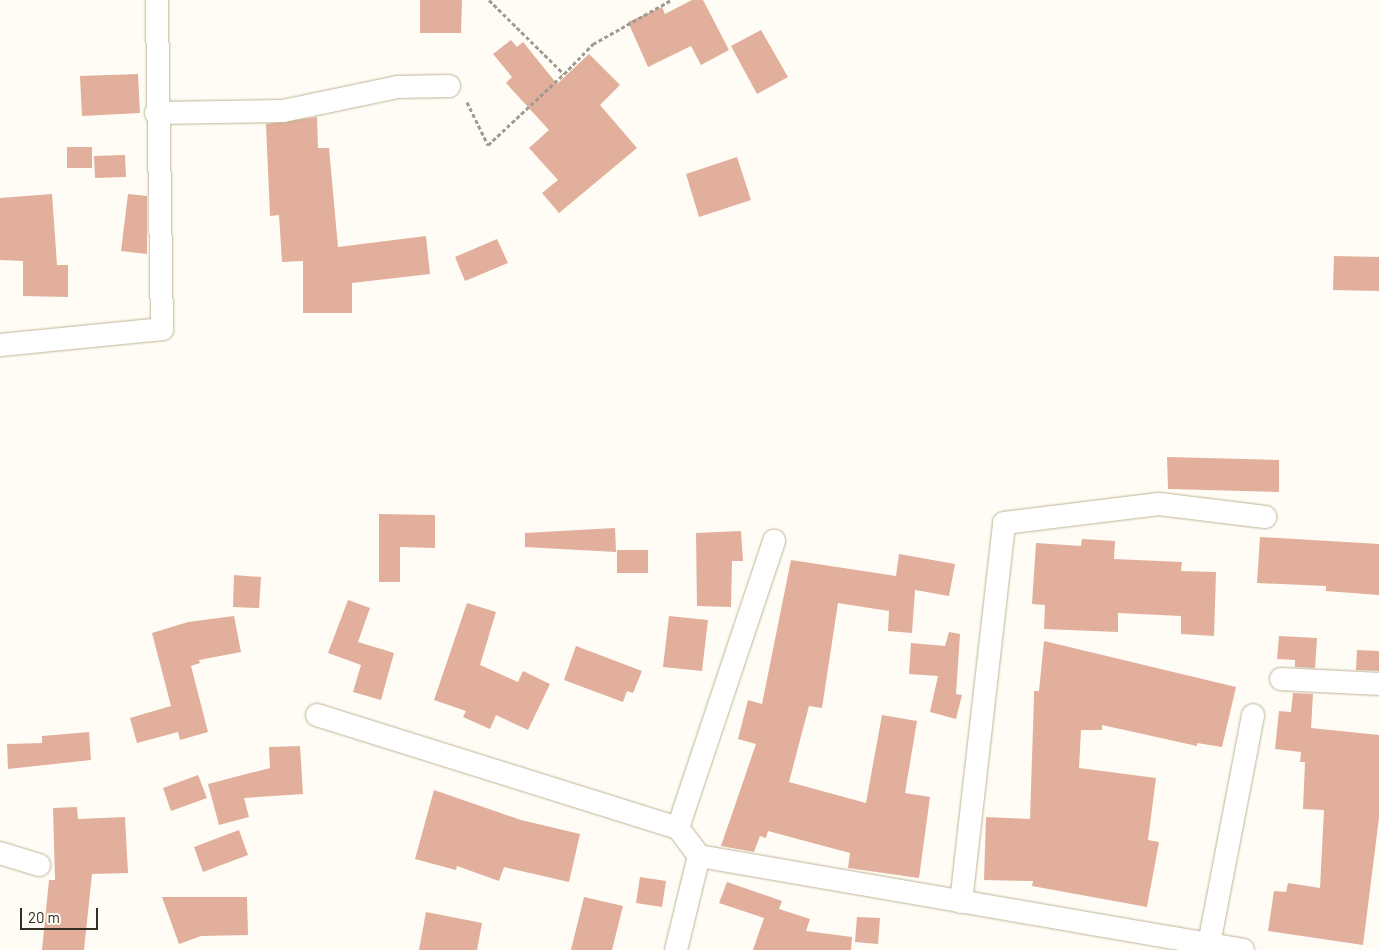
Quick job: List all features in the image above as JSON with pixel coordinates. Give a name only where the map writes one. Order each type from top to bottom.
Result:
[{"type":"street","points":[[0,345],[162,329],[156,113],[157,0]]},
{"type":"street","points":[[156,113],[283,111],[398,87],[450,86]]},
{"type":"street","points":[[961,902],[1004,523],[1159,504],[1265,517]]},
{"type":"street","points":[[678,828],[774,541]]},
{"type":"street","points":[[1281,679],[1379,684]]},
{"type":"street","points":[[317,715],[678,828],[699,856],[1243,950]]},
{"type":"street","points":[[1209,944],[1253,715]]},
{"type":"street","points":[[0,853],[38,864]]},
{"type":"street","points":[[676,950],[699,856]]},
{"type":"path","points":[[489,0],[564,74]]},
{"type":"path","points":[[450,86],[462,92],[488,144],[594,44],[671,0]]},
{"type":"building","points":[[420,0],[462,0],[461,33],[420,33]]},
{"type":"building","points":[[692,0],[703,0],[729,50],[701,65],[691,46],[648,67],[628,22],[662,7],[665,14]]},
{"type":"building","points":[[761,30],[788,77],[757,94],[731,46]]},
{"type":"building","points":[[511,40],[517,47],[523,42],[557,84],[589,54],[620,85],[600,105],[637,148],[559,213],[542,193],[558,180],[529,148],[549,130],[506,83],[512,77],[493,54]]},
{"type":"building","points":[[138,74],[140,113],[82,116],[80,76]]},
{"type":"building","points":[[317,117],[318,148],[329,148],[338,247],[426,236],[430,274],[352,283],[352,313],[303,313],[303,261],[282,262],[279,215],[270,216],[266,124]]},
{"type":"building","points":[[67,147],[92,147],[92,168],[67,168]]},
{"type":"building","points":[[125,155],[126,177],[95,178],[94,156]]},
{"type":"building","points":[[737,157],[751,200],[699,217],[686,174]]},
{"type":"building","points":[[52,194],[57,265],[68,265],[68,297],[23,296],[23,261],[0,260],[0,198]]},
{"type":"building","points":[[128,194],[147,196],[147,254],[121,251]]},
{"type":"building","points":[[497,239],[508,263],[465,281],[455,257]]},
{"type":"building","points":[[1334,256],[1379,257],[1379,291],[1333,290]]},
{"type":"building","points":[[1167,457],[1279,460],[1279,492],[1168,489]]},
{"type":"building","points":[[379,514],[435,515],[435,548],[400,547],[400,582],[379,582]]},
{"type":"building","points":[[615,528],[616,552],[525,547],[525,533]]},
{"type":"building","points":[[741,531],[743,561],[732,561],[731,607],[697,606],[696,533]]},
{"type":"building","points":[[1260,537],[1379,544],[1379,595],[1326,591],[1326,586],[1257,583]]},
{"type":"building","points":[[1082,539],[1115,541],[1114,559],[1182,562],[1181,571],[1216,572],[1214,636],[1181,634],[1181,616],[1118,613],[1118,632],[1044,629],[1045,605],[1032,604],[1036,543],[1081,546]]},
{"type":"building","points":[[617,550],[648,550],[648,573],[617,573]]},
{"type":"building","points":[[899,554],[955,564],[949,596],[915,590],[912,633],[888,631],[889,611],[838,603],[822,708],[809,706],[789,782],[866,803],[882,715],[917,721],[905,793],[930,797],[919,878],[848,868],[850,853],[768,831],[766,838],[760,836],[754,852],[721,846],[756,744],[738,739],[748,700],[762,704],[791,560],[896,576]]},
{"type":"building","points":[[234,575],[261,577],[259,608],[233,607]]},
{"type":"building","points":[[348,600],[370,608],[358,642],[394,653],[381,700],[353,692],[361,665],[328,653]]},
{"type":"building","points":[[467,603],[496,612],[480,665],[518,682],[523,671],[550,684],[528,730],[496,715],[490,729],[463,717],[466,711],[434,700]]},
{"type":"building","points":[[234,616],[241,652],[199,660],[200,663],[191,666],[208,732],[180,740],[178,732],[137,743],[130,718],[171,706],[152,633],[188,622]]},
{"type":"building","points":[[669,616],[708,620],[702,671],[663,667]]},
{"type":"building","points":[[949,632],[960,634],[956,694],[962,695],[956,719],[930,712],[938,676],[909,674],[911,643],[945,646]]},
{"type":"building","points":[[1279,636],[1317,638],[1315,668],[1295,667],[1295,660],[1277,659]]},
{"type":"building","points":[[1044,641],[1236,687],[1222,747],[1197,743],[1197,746],[1102,725],[1102,730],[1081,730],[1079,768],[1156,778],[1148,840],[1159,842],[1147,907],[1032,886],[1033,881],[984,880],[986,817],[1030,819],[1034,691],[1039,691]]},
{"type":"building","points":[[576,646],[642,671],[633,693],[627,691],[623,702],[564,680]]},
{"type":"building","points":[[1357,650],[1379,651],[1379,671],[1356,670]]},
{"type":"building","points":[[1293,693],[1313,694],[1311,728],[1379,735],[1379,818],[1363,945],[1268,931],[1274,891],[1286,892],[1288,883],[1320,888],[1324,810],[1303,809],[1305,762],[1300,762],[1301,752],[1275,749],[1279,711],[1291,712]]},
{"type":"building","points":[[89,732],[91,760],[8,769],[7,744],[42,743],[42,736]]},
{"type":"building","points":[[300,746],[303,794],[244,798],[249,817],[219,825],[208,784],[270,768],[269,747]]},
{"type":"building","points":[[198,775],[207,798],[171,811],[163,788]]},
{"type":"building","points":[[434,790],[521,820],[580,834],[569,882],[504,867],[499,881],[457,866],[456,870],[415,859]]},
{"type":"building","points":[[77,807],[78,819],[125,817],[128,873],[92,874],[84,950],[42,950],[49,880],[55,880],[53,808]]},
{"type":"building","points":[[239,830],[248,855],[203,872],[194,847]]},
{"type":"building","points":[[640,877],[666,881],[662,907],[636,903]]},
{"type":"building","points":[[727,882],[782,901],[779,909],[810,919],[806,931],[852,937],[851,950],[753,950],[764,918],[719,903]]},
{"type":"building","points":[[162,897],[247,897],[248,935],[201,936],[179,944]]},
{"type":"building","points":[[584,897],[623,906],[612,950],[571,950]]},
{"type":"building","points":[[426,912],[482,923],[477,950],[419,950]]},
{"type":"building","points":[[857,917],[880,918],[878,944],[855,942]]}]
